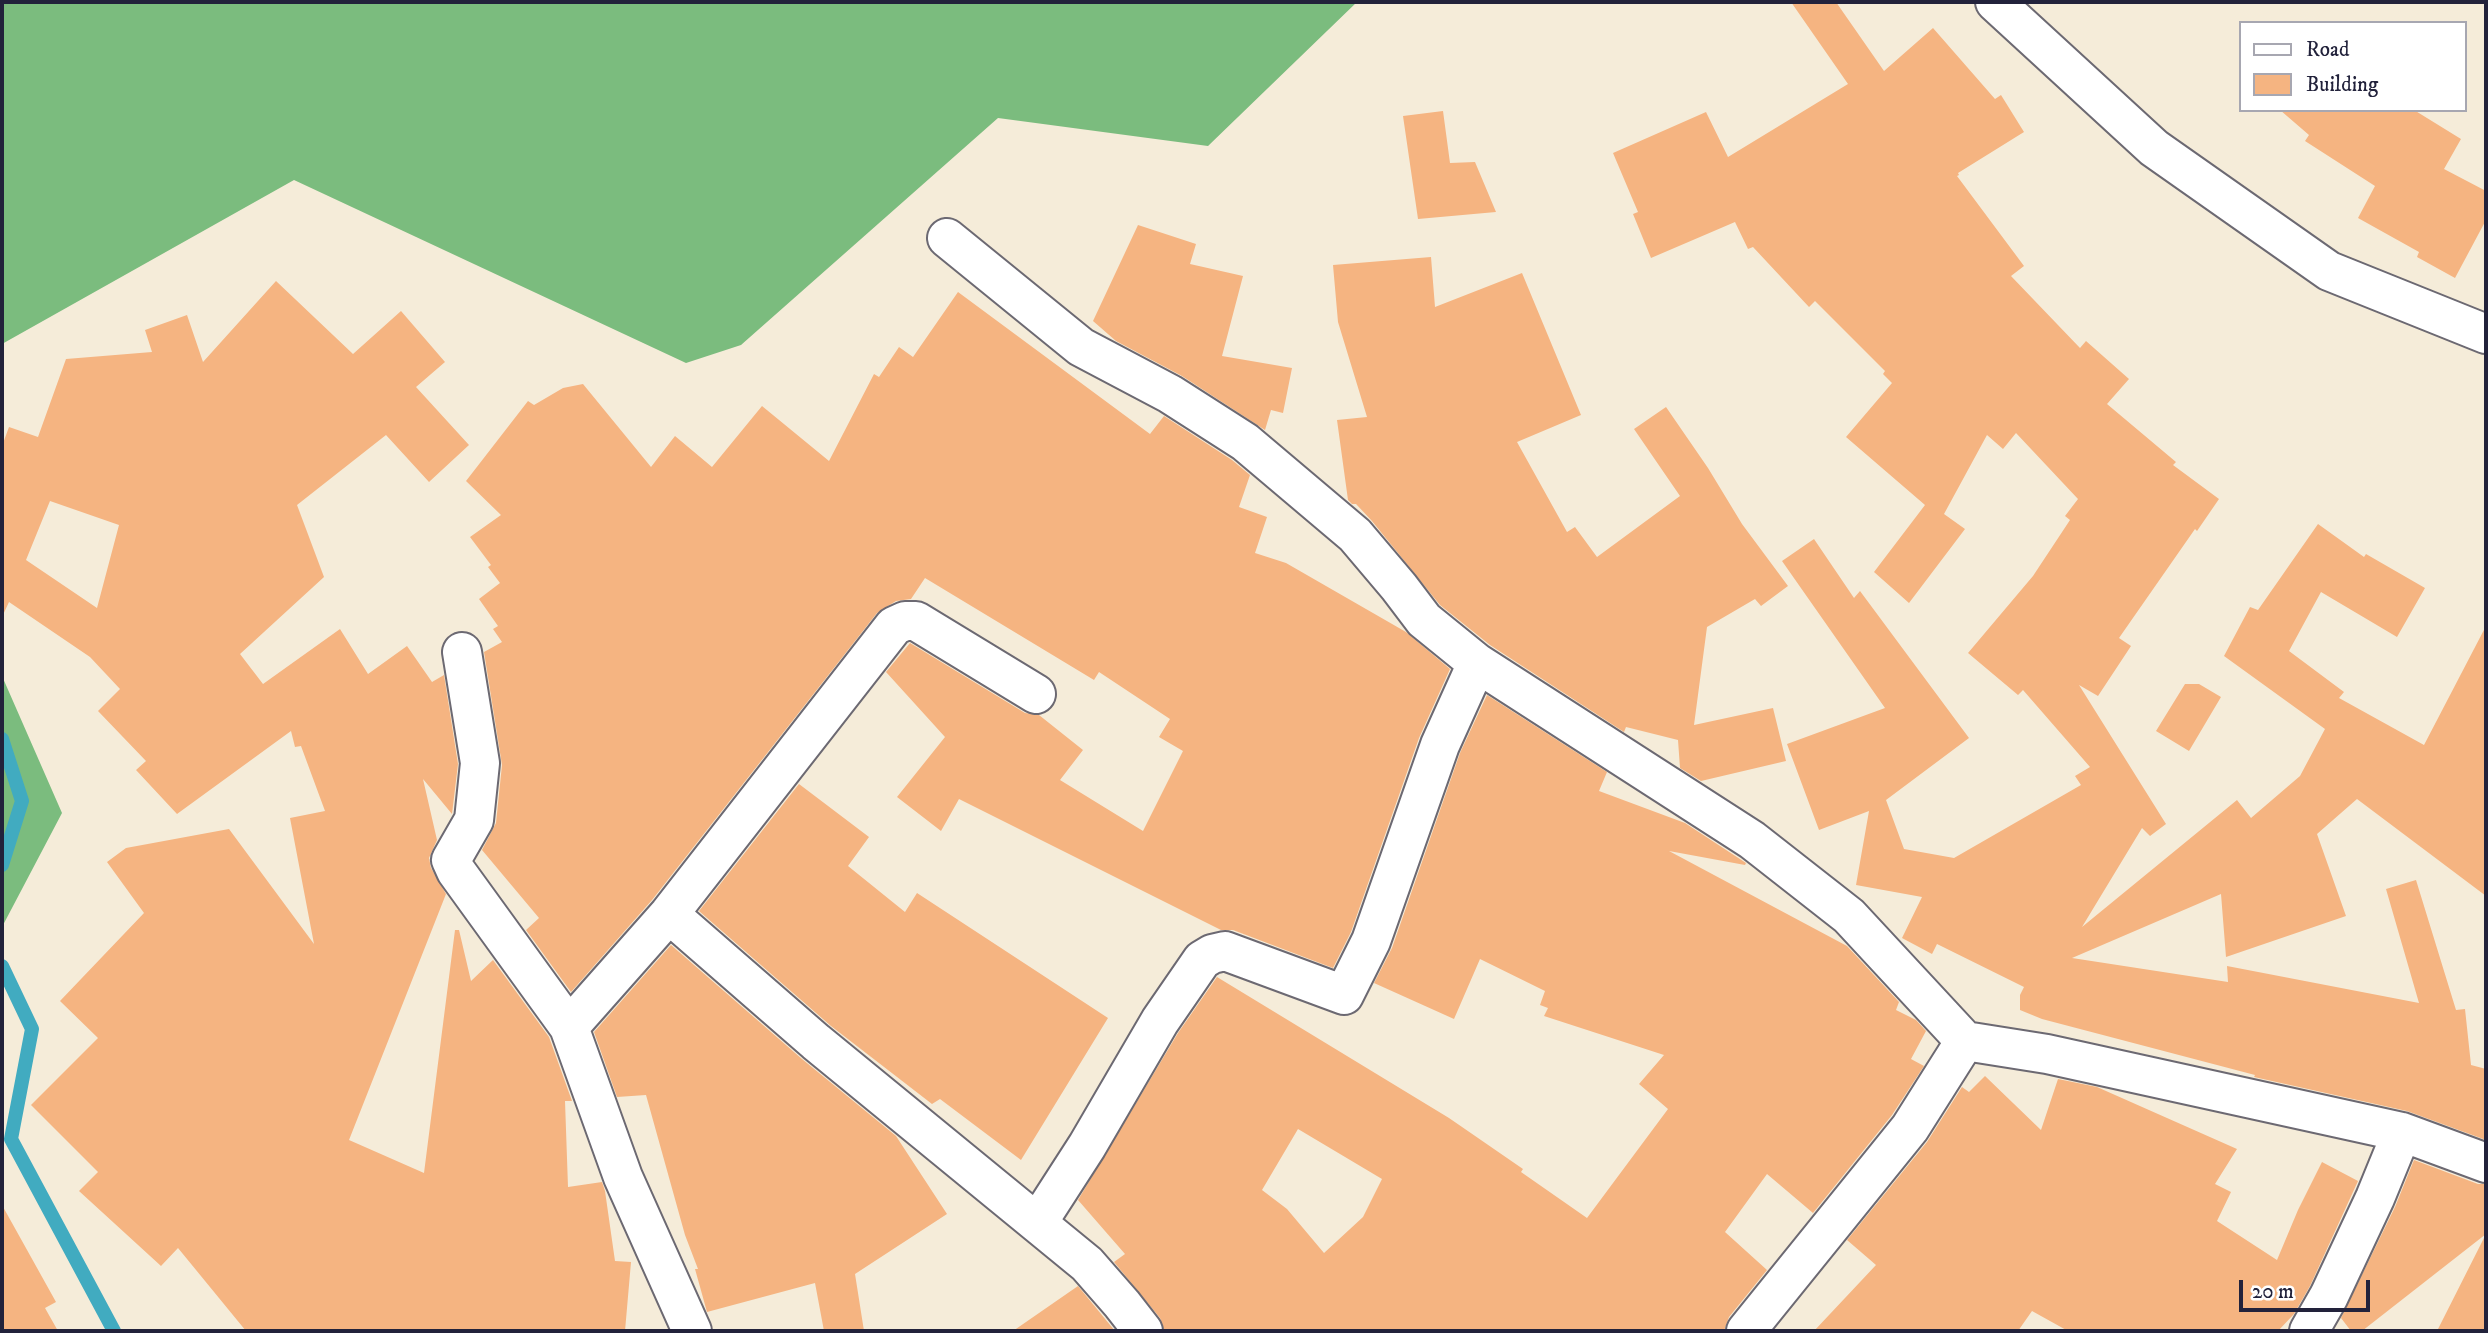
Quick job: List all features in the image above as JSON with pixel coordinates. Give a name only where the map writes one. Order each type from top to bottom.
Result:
[{"type":"street","points":[[1994,2],[2154,148],[2329,271],[2486,334]]},
{"type":"street","points":[[947,238],[1082,347],[1170,394],[1245,442],[1355,535],[1423,620],[1477,663],[1762,848],[1849,916],[1965,1041],[2047,1054],[2402,1132],[2486,1163]]},
{"type":"street","points":[[569,1027],[669,914],[894,626],[905,621],[916,621],[1036,694]]},
{"type":"street","points":[[462,652],[480,763],[474,820],[452,860],[456,871],[569,1027],[623,1177],[692,1331]]},
{"type":"street","points":[[1038,1222],[1087,1146],[1160,1021],[1202,960],[1225,951],[1345,995],[1371,941],[1440,745],[1477,663]]},
{"type":"street","points":[[669,914],[816,1042],[1087,1264],[1143,1331]]},
{"type":"street","points":[[1746,1331],[1910,1128],[1965,1041]]},
{"type":"street","points":[[2309,1331],[2329,1296],[2369,1211],[2402,1132]]},
{"type":"green space","points":[[2,2],[1357,2],[1208,146],[998,118],[741,345],[686,363],[294,180],[2,344]]},
{"type":"green space","points":[[2,676],[62,813],[2,927]]},
{"type":"building","points":[[1791,2],[1836,2],[1884,71],[1933,28],[1995,99],[2001,95],[2024,132],[1957,176],[2024,266],[2011,276],[2080,348],[2086,341],[2129,379],[2107,404],[2176,462],[2173,465],[2219,499],[2119,638],[2131,646],[2098,696],[2079,685],[2166,824],[2150,836],[2142,828],[2082,927],[2237,800],[2251,818],[2300,776],[2325,729],[2224,656],[2250,607],[2258,610],[2318,524],[2364,557],[2366,554],[2425,588],[2397,637],[2321,592],[2289,651],[2344,692],[2339,698],[2424,745],[2486,626],[2486,896],[2357,799],[2317,834],[2346,916],[2226,957],[2221,894],[2072,958],[2228,982],[2227,966],[2419,1003],[2386,889],[2416,880],[2456,1010],[2465,1009],[2471,1065],[2486,1069],[2486,1140],[2407,1111],[2254,1077],[2255,1075],[2042,1019],[2020,1010],[2020,995],[2024,987],[1937,944],[1932,954],[1902,938],[1922,897],[1856,885],[1869,811],[1819,830],[1787,744],[1885,708],[1782,561],[1814,539],[1854,598],[1860,591],[1969,738],[1886,800],[1904,849],[1954,858],[2081,785],[2075,776],[2090,767],[2023,690],[2018,695],[1968,653],[2033,576],[2070,520],[2065,516],[2078,499],[2016,433],[2003,449],[1987,435],[1944,514],[1965,529],[1909,603],[1874,572],[1925,505],[1846,437],[1892,383],[1883,374],[1885,371],[1815,301],[1809,307],[1753,247],[1748,249],[1735,222],[1651,258],[1633,214],[1638,212],[1613,153],[1706,112],[1728,157],[1848,84]]},
{"type":"building","points":[[1443,111],[1450,163],[1475,162],[1496,212],[1418,219],[1403,116]]},
{"type":"building","points":[[2282,112],[2417,112],[2461,139],[2444,169],[2486,191],[2486,220],[2455,278],[2417,257],[2419,252],[2358,218],[2375,186],[2305,141],[2309,135]]},
{"type":"building","points":[[1138,225],[1196,244],[1190,264],[1243,276],[1222,356],[1292,368],[1283,413],[1271,410],[1265,430],[1182,376],[1116,341],[1093,321]]},
{"type":"building","points":[[1431,257],[1435,307],[1522,273],[1581,415],[1517,442],[1567,532],[1575,527],[1597,557],[1680,496],[1634,429],[1666,407],[1742,524],[1788,586],[1761,606],[1755,599],[1707,627],[1694,725],[1773,708],[1786,761],[1701,781],[1680,768],[1678,740],[1626,727],[1624,732],[1490,645],[1440,605],[1372,521],[1356,504],[1348,500],[1337,420],[1367,417],[1338,322],[1333,265]]},
{"type":"building","points":[[276,281],[353,354],[401,311],[445,362],[416,387],[469,445],[429,482],[386,435],[297,505],[324,577],[240,654],[263,684],[340,629],[368,674],[407,646],[432,682],[444,675],[458,764],[452,814],[423,779],[437,840],[429,858],[431,868],[446,894],[349,1140],[424,1173],[455,930],[459,930],[471,981],[493,960],[549,1037],[572,1101],[565,1101],[568,1187],[602,1182],[615,1261],[631,1262],[625,1331],[246,1331],[178,1248],[161,1266],[79,1191],[98,1172],[31,1105],[98,1038],[60,1001],[144,913],[107,862],[126,848],[229,829],[314,944],[290,818],[325,811],[301,746],[295,747],[291,731],[177,814],[136,770],[146,761],[98,711],[120,689],[90,657],[9,602],[2,617],[2,446],[9,427],[38,437],[66,359],[152,352],[145,330],[187,315],[203,362]],"holes":[[[50,501],[119,525],[97,608],[26,560]]]},
{"type":"building","points":[[958,292],[1150,434],[1164,416],[1232,460],[1250,475],[1239,507],[1267,517],[1255,553],[1286,563],[1406,632],[1450,669],[1419,738],[1351,932],[1333,968],[1233,930],[1221,930],[959,799],[941,831],[897,797],[945,737],[886,672],[910,643],[1025,713],[1039,715],[1083,750],[1060,780],[1143,831],[1183,751],[1159,737],[1170,719],[1099,672],[1094,680],[925,578],[911,599],[896,601],[877,613],[652,900],[571,992],[526,930],[539,918],[482,850],[496,823],[502,765],[484,652],[502,642],[493,629],[498,626],[479,599],[500,583],[488,567],[491,565],[470,537],[501,515],[466,481],[528,401],[534,405],[563,388],[583,384],[651,467],[675,436],[712,467],[762,406],[829,461],[874,374],[879,377],[899,347],[913,357]]},
{"type":"building","points":[[2185,684],[2199,684],[2221,697],[2189,751],[2156,731]]},
{"type":"building","points":[[1487,695],[1607,772],[1599,791],[1685,823],[1746,863],[1745,865],[1669,851],[1847,946],[1899,1002],[1896,1010],[1916,1020],[1926,1031],[1911,1059],[1924,1066],[1892,1115],[1813,1213],[1767,1174],[1725,1232],[1767,1270],[1729,1317],[1724,1331],[1164,1331],[1160,1318],[1114,1262],[1125,1254],[1078,1200],[1178,1033],[1217,977],[1449,1118],[1523,1169],[1521,1172],[1587,1218],[1668,1109],[1639,1084],[1664,1055],[1544,1016],[1548,1008],[1540,1005],[1545,991],[1480,959],[1454,1019],[1374,983],[1392,948],[1460,753]],"holes":[[[1298,1129],[1382,1179],[1363,1217],[1324,1253],[1287,1209],[1262,1190]]]},
{"type":"building","points":[[799,784],[869,837],[848,866],[905,912],[917,893],[1108,1018],[1021,1160],[940,1099],[932,1104],[831,1026],[699,911]]},
{"type":"building","points":[[671,945],[802,1059],[896,1136],[947,1214],[855,1274],[864,1331],[824,1331],[815,1283],[707,1312],[695,1269],[698,1269],[685,1235],[646,1095],[617,1097],[594,1032]]},
{"type":"building","points":[[1985,1076],[2041,1130],[2058,1079],[2097,1087],[2237,1149],[2215,1184],[2231,1192],[2217,1221],[2277,1260],[2322,1162],[2358,1181],[2310,1286],[2294,1314],[2278,1331],[2068,1331],[2032,1311],[2018,1331],[1814,1331],[1876,1265],[1847,1240],[1927,1142],[1962,1087],[1969,1092]]},
{"type":"building","points":[[2414,1160],[2478,1184],[2486,1184],[2486,1234],[2362,1331],[2351,1331],[2341,1318],[2395,1207]]},
{"type":"building","points":[[2,1205],[56,1302],[45,1308],[58,1331],[2,1331]]},
{"type":"building","points":[[2486,1234],[2486,1331],[2437,1331]]},
{"type":"building","points":[[1078,1286],[1115,1331],[1013,1331]]},
{"type":"waterway","points":[[2,739],[22,801],[2,865]]},
{"type":"waterway","points":[[2,966],[32,1029],[11,1139],[114,1331]]}]
